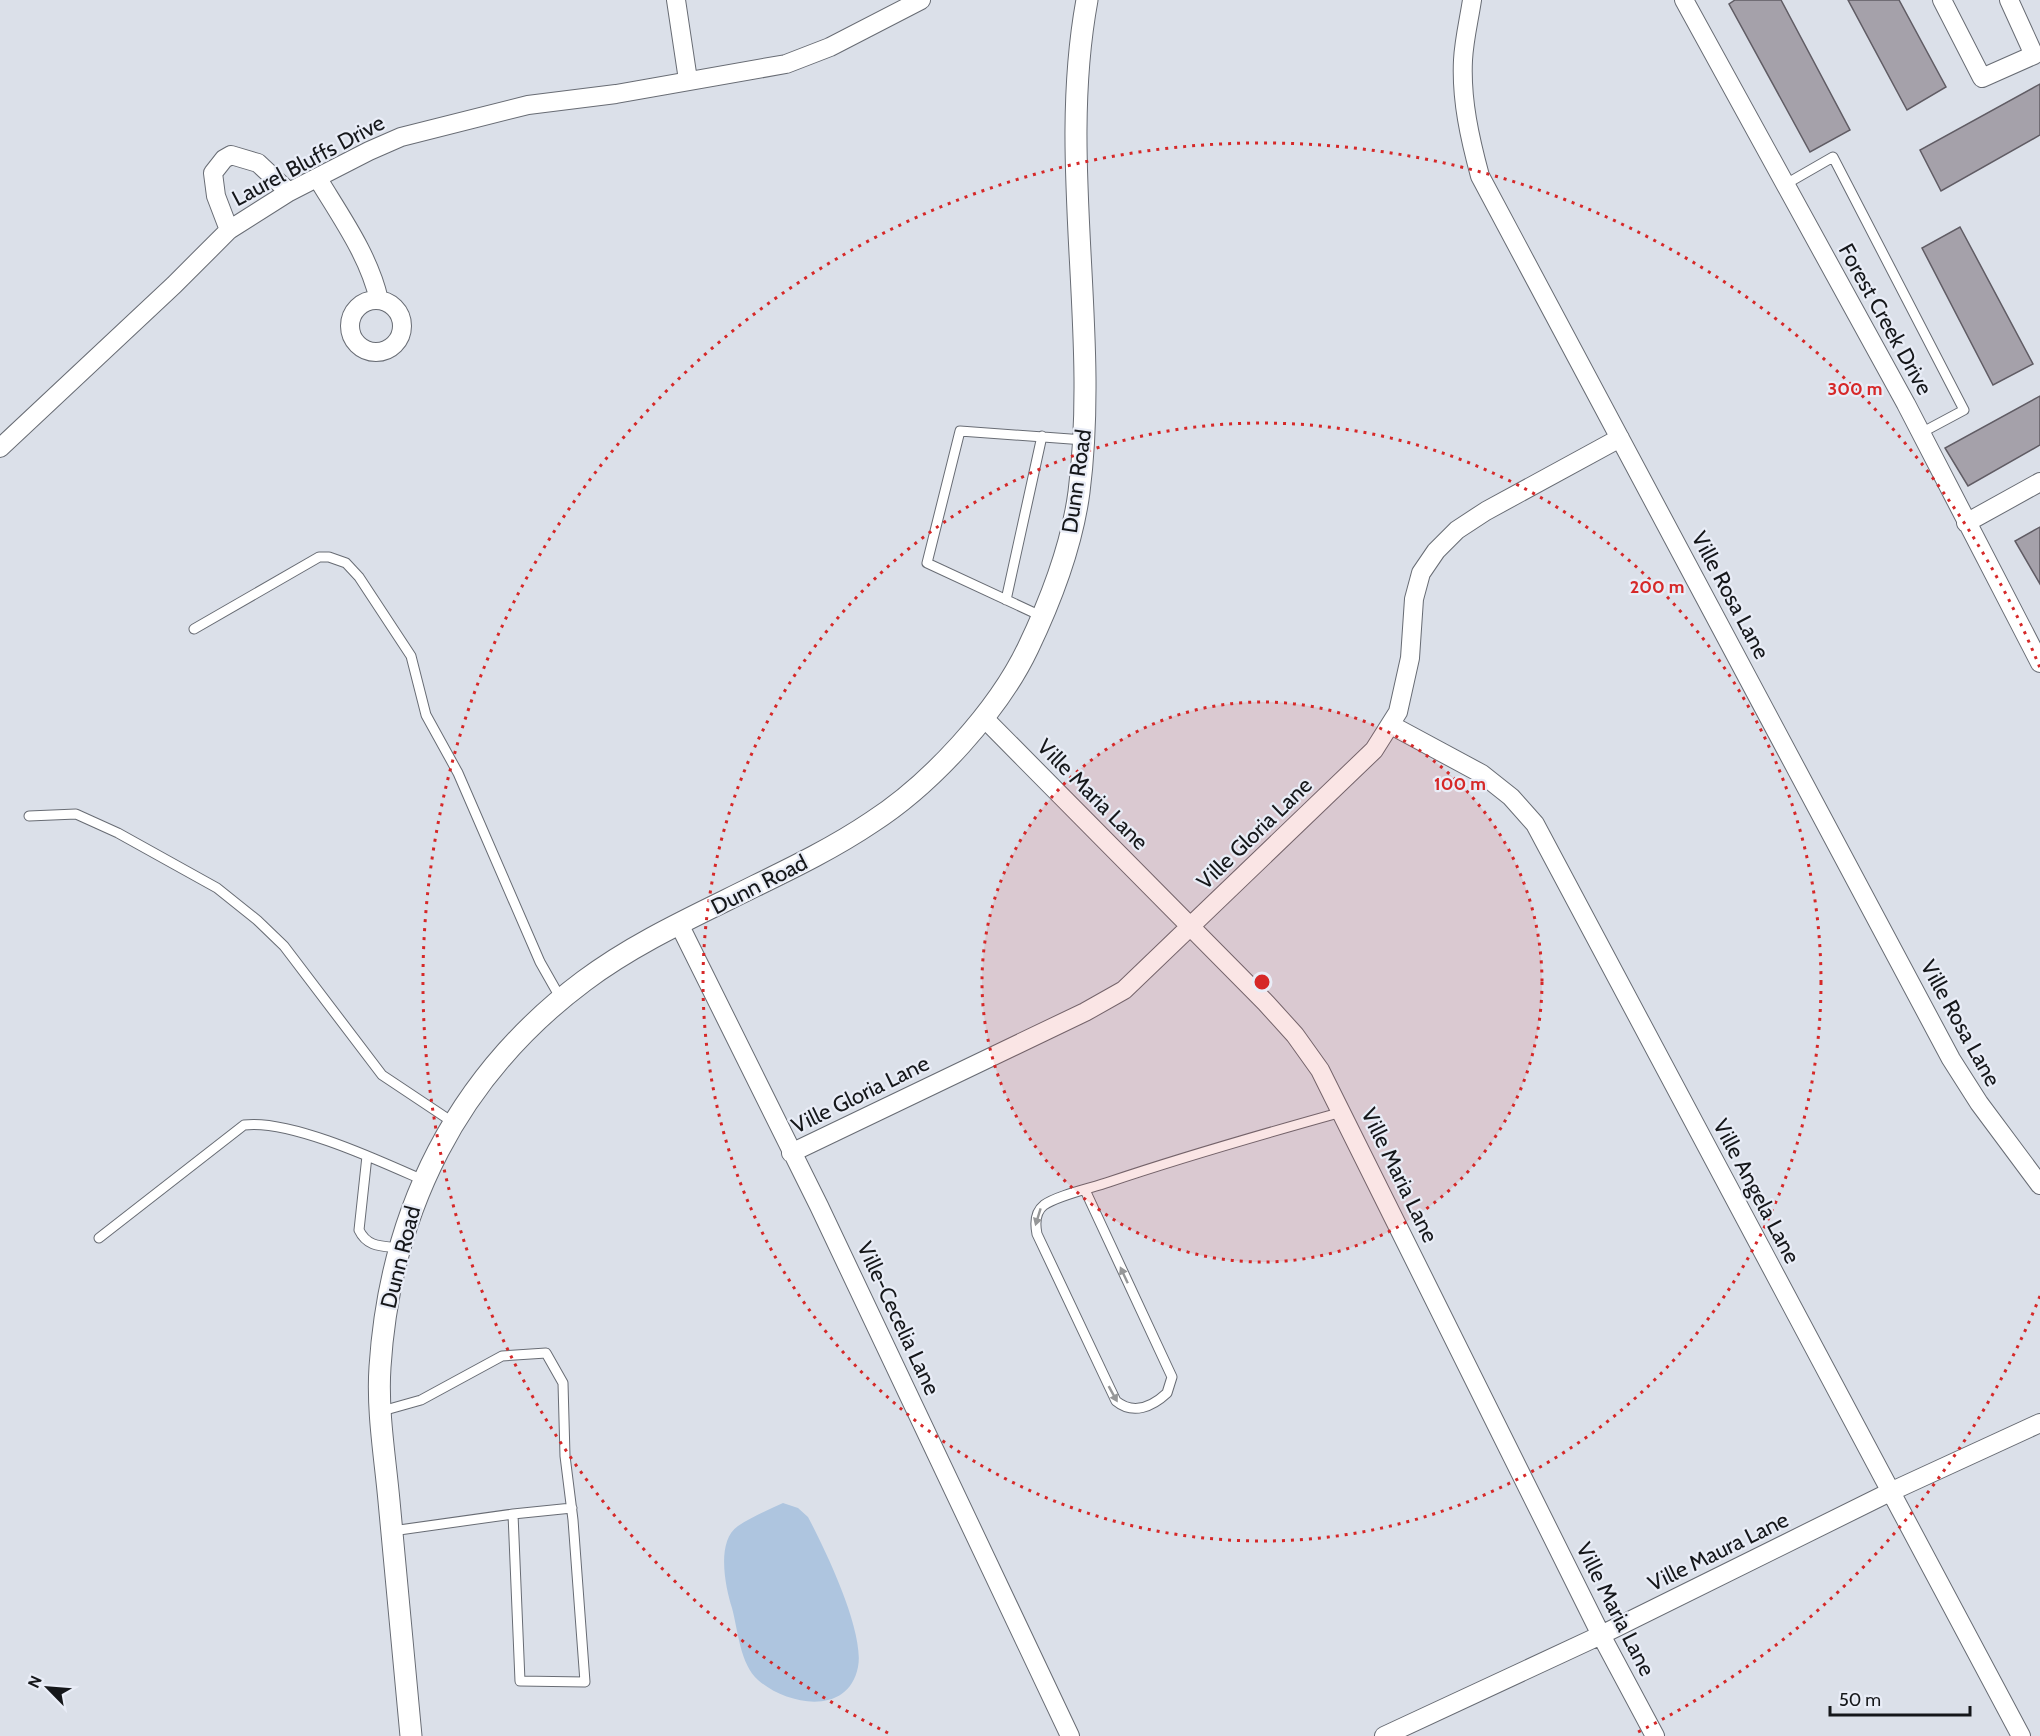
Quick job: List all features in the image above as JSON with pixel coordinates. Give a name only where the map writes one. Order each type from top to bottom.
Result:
[{"type":"street","points":[[676,0],[688,80]]},
{"type":"street","name":"Laurel Bluffs Drive","points":[[0,448],[174,285],[228,230],[289,192],[401,137],[483,115],[786,64],[830,47],[921,0]]},
{"type":"street","name":"Dunn Road","points":[[411,1736],[391,1531],[380,1373],[384,1328],[399,1248],[414,1199],[454,1123],[509,1048],[561,999],[586,979],[634,948],[814,856],[876,820],[949,758],[984,717],[1024,656],[1072,531],[1079,494],[1084,440],[1075,97],[1080,35],[1087,0]]},
{"type":"street","name":"Ville Rosa Lane","points":[[1472,0],[1462,61],[1469,136],[1480,176],[1951,1059],[1979,1103],[2040,1185]]},
{"type":"street","name":"Forest Creek Drive","points":[[1684,0],[1921,433],[2040,663]]},
{"type":"street","points":[[1942,0],[1982,78],[2034,55],[2009,0]]},
{"type":"street","points":[[228,230],[216,196],[213,174],[224,159],[231,155],[244,156],[258,163],[289,192]]},
{"type":"street","points":[[318,179],[353,236],[374,279],[379,300]]},
{"type":"street","name":"Ville Gloria Lane","points":[[791,1153],[1085,1012],[1124,990],[1374,750],[1398,712],[1410,658],[1414,599],[1421,573],[1436,551],[1457,530],[1486,511],[1620,438]]},
{"type":"street","points":[[1966,523],[2040,482]]},
{"type":"street","name":"Ville Maria Lane","points":[[984,717],[1295,1035],[1320,1070],[1601,1635],[1655,1736]]},
{"type":"street","name":"Ville Angela Lane","points":[[1391,725],[1482,774],[1511,797],[1535,824],[2021,1736]]},
{"type":"street","name":"Ville-Cecelia Lane","points":[[679,924],[829,1228],[1070,1736]]},
{"type":"street","name":"Ville Maura Lane","points":[[1383,1736],[1601,1635],[1890,1492],[2040,1423]]},
{"type":"lane","points":[[1786,184],[1833,158],[1964,410],[1921,433]]},
{"type":"lane","points":[[1041,616],[927,564],[960,431],[1084,440]]},
{"type":"lane","points":[[1006,600],[1042,436]]},
{"type":"lane","points":[[194,629],[319,557],[329,557],[346,563],[359,577],[411,656],[426,715],[458,773],[540,962],[561,999]]},
{"type":"lane","points":[[30,816],[76,814],[118,832],[217,888],[257,920],[284,946],[382,1075],[454,1123]]},
{"type":"lane","points":[[1085,1190],[1172,1377],[1167,1394],[1140,1409],[1132,1409],[1116,1401],[1037,1234],[1036,1217],[1045,1204],[1085,1190],[1195,1153],[1342,1112]]},
{"type":"lane","points":[[99,1238],[244,1125],[259,1123],[277,1126],[367,1156],[423,1180]]},
{"type":"lane","points":[[367,1156],[359,1230],[364,1240],[370,1244],[399,1248]]},
{"type":"lane","points":[[382,1411],[421,1400],[502,1356],[546,1353],[563,1383],[565,1456],[572,1508],[585,1682],[520,1681],[513,1514]]},
{"type":"lane","points":[[391,1531],[572,1508]]},
{"type":"water","points":[[783,1503],[798,1508],[808,1517],[842,1591],[856,1633],[859,1652],[858,1667],[852,1683],[842,1694],[829,1700],[815,1702],[799,1700],[770,1689],[758,1680],[747,1665],[738,1636],[725,1576],[727,1542],[731,1533],[738,1526]]},
{"type":"building","points":[[1735,0],[1781,0],[1850,130],[1810,152],[1729,4]]},
{"type":"building","points":[[1848,0],[1899,0],[1946,87],[1907,110]]},
{"type":"building","points":[[2040,84],[2040,135],[1941,191],[1920,150]]},
{"type":"building","points":[[1960,227],[2033,364],[1993,385],[1922,248]]},
{"type":"building","points":[[2040,396],[2040,445],[1968,486],[1945,448]]},
{"type":"building","points":[[2040,527],[2040,584],[2015,541]]}]
